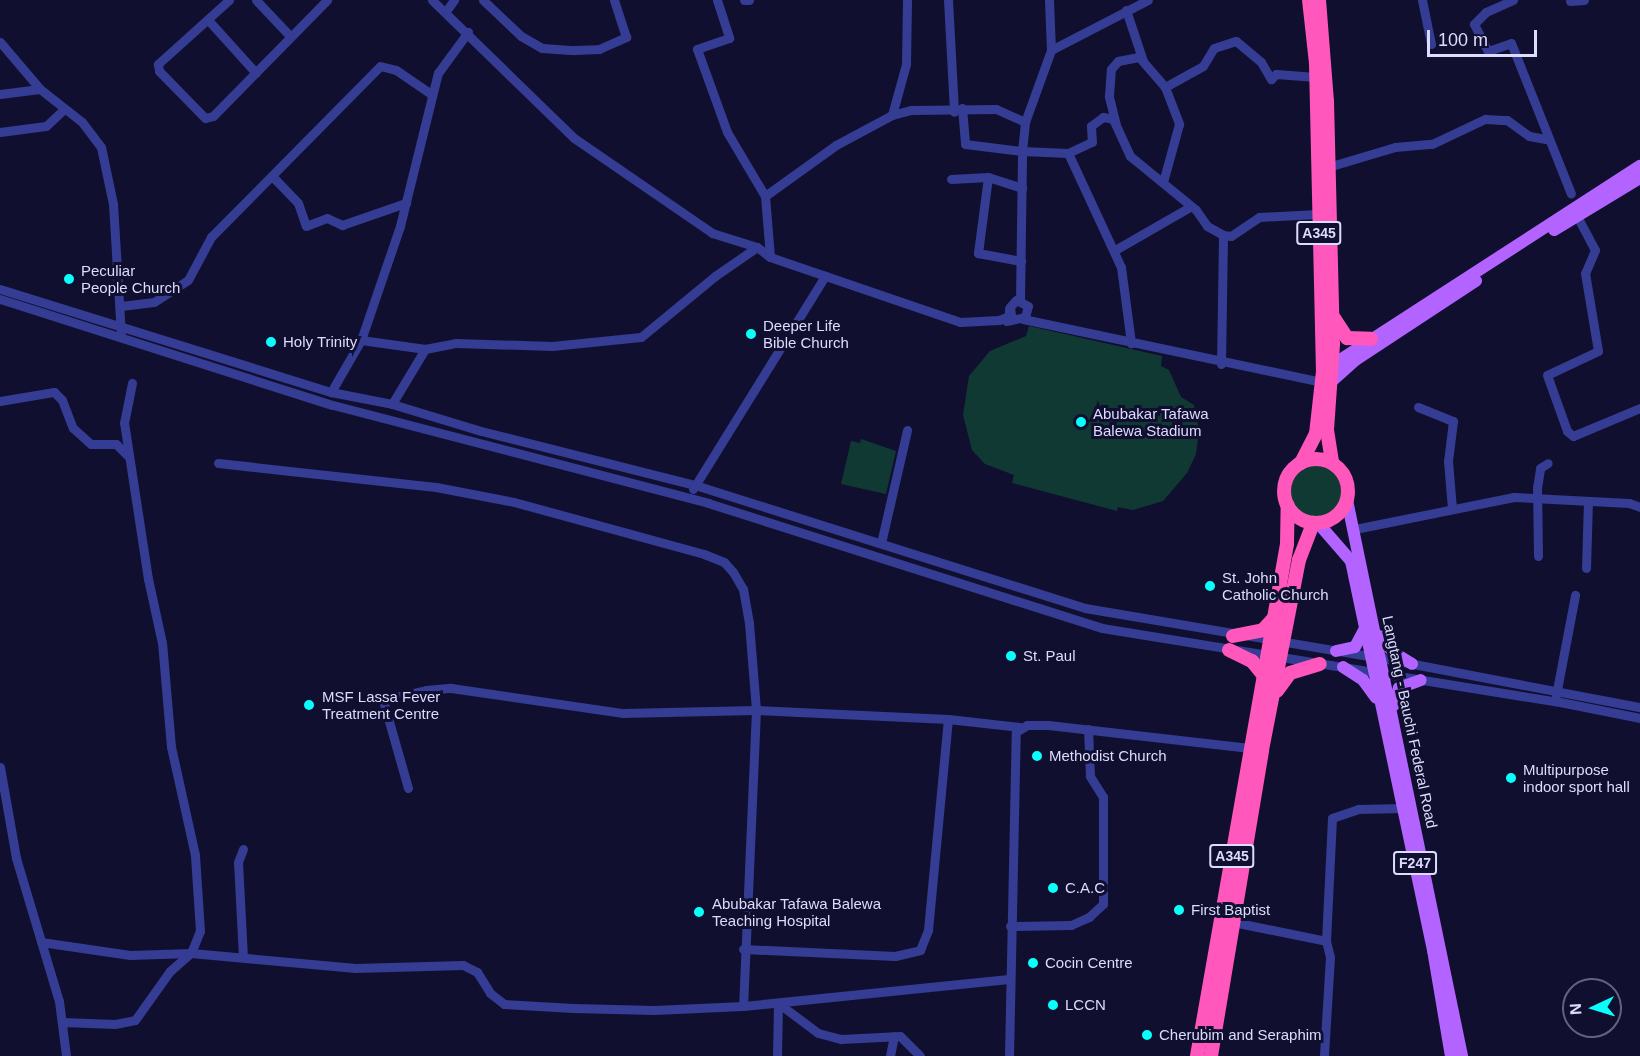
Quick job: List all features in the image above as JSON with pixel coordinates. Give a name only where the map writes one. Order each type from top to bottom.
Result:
[{"type":"highway","name":"A345","points":[[1277,642],[1275,614],[1287,544],[1286,481],[1301,463],[1316,434],[1328,375],[1318,214],[1316,77],[1308,0]]},
{"type":"highway","name":"A345","points":[[1319,0],[1325,57],[1331,308],[1327,430],[1332,463],[1346,479],[1347,500]]},
{"type":"highway","points":[[1331,308],[1341,333],[1354,340],[1371,339]]},
{"type":"highway","points":[[1301,463],[1317,459],[1332,463]]},
{"type":"highway","points":[[1288,506],[1298,518],[1316,523],[1340,514],[1347,500]]},
{"type":"highway","name":"A345","points":[[1197,1056],[1214,1000],[1272,701],[1277,642],[1299,560],[1316,523]]},
{"type":"highway","points":[[1233,636],[1263,630],[1275,614]]},
{"type":"highway","points":[[1229,650],[1252,661],[1264,676]]},
{"type":"highway","name":"A345","points":[[1228,921],[1250,748],[1264,676],[1274,657]]},
{"type":"highway","points":[[1272,701],[1290,673],[1320,664]]},
{"type":"highway","name":"A345","points":[[1211,1056],[1214,1000]]},
{"type":"main road","points":[[1328,375],[1371,339],[1640,166]]},
{"type":"main road","points":[[1328,375],[1354,361],[1640,178]]},
{"type":"main road","name":"Langtang - Bauchi Federal Road","points":[[1347,500],[1376,632],[1376,657]]},
{"type":"main road","name":"Langtang - Bauchi Federal Road","points":[[1316,523],[1351,561],[1365,626],[1376,657],[1382,708],[1451,1056]]},
{"type":"main road","points":[[1336,651],[1360,643],[1365,626]]},
{"type":"main road","points":[[1376,632],[1388,648],[1412,664]]},
{"type":"main road","points":[[1342,667],[1363,680],[1382,708]]},
{"type":"main road","name":"Langtang - Bauchi Federal Road","points":[[1379,673],[1394,715],[1462,1056]]},
{"type":"main road","points":[[1394,715],[1398,688],[1421,680]]},
{"type":"street","points":[[229,0],[209,21],[158,64],[159,71],[207,119],[256,73],[289,35],[327,0]]},
{"type":"street","points":[[256,0],[289,35]]},
{"type":"street","points":[[432,0],[468,32],[574,138],[712,233],[758,247],[770,257],[960,322],[1010,321],[1015,309],[1021,282],[1022,151],[1025,122],[1051,50],[1050,0]]},
{"type":"street","points":[[446,11],[454,0]]},
{"type":"street","points":[[483,0],[521,36],[542,48],[574,50],[599,49],[626,37],[615,0]]},
{"type":"street","points":[[717,0],[729,39],[697,49],[727,132],[765,196],[770,257]]},
{"type":"street","points":[[892,115],[906,64],[907,0]]},
{"type":"street","points":[[948,0],[958,110],[965,144],[1022,151],[1068,153],[1092,141],[1091,126],[1103,117],[1113,119],[1130,156],[1163,182],[1188,208],[1223,235],[1231,236],[1259,217],[1318,214]]},
{"type":"street","points":[[1051,50],[1148,0]]},
{"type":"street","points":[[1422,0],[1431,44]]},
{"type":"street","points":[[1513,0],[1486,12],[1474,24],[1488,51],[1511,43],[1546,139],[1571,194]]},
{"type":"street","points":[[1570,2],[1584,0]]},
{"type":"street","points":[[1126,10],[1143,64]]},
{"type":"street","points":[[209,21],[256,73]]},
{"type":"street","points":[[331,392],[361,340],[406,203],[438,73],[468,32]]},
{"type":"street","points":[[1165,87],[1203,66],[1214,48],[1236,41],[1261,62],[1271,79],[1276,74],[1316,77]]},
{"type":"street","points":[[0,42],[40,89],[95,137],[105,158],[113,204],[121,306],[120,338]]},
{"type":"street","points":[[1117,130],[1109,96],[1111,69],[1118,61],[1131,56],[1139,57],[1165,87],[1179,129],[1163,182]]},
{"type":"street","points":[[121,306],[154,302],[188,280],[211,237],[380,66],[396,70],[431,94]]},
{"type":"street","points":[[0,94],[40,89]]},
{"type":"street","points":[[765,196],[836,145],[892,115],[911,110],[996,109],[1025,122]]},
{"type":"street","points":[[0,132],[46,126],[63,111]]},
{"type":"street","points":[[1328,168],[1395,147],[1432,144],[1485,119],[1507,120],[1529,136],[1546,139]]},
{"type":"street","points":[[1068,153],[1096,217],[1115,249],[1124,280],[1131,343]]},
{"type":"street","points":[[272,176],[298,203],[306,226],[327,218],[342,225],[352,223],[406,203]]},
{"type":"street","points":[[951,179],[988,177],[1022,188]]},
{"type":"street","points":[[988,177],[978,253],[1021,261]]},
{"type":"street","points":[[1115,249],[1188,208]]},
{"type":"street","points":[[1578,218],[1592,239],[1596,254],[1586,262],[1585,273],[1598,351],[1548,373],[1549,382],[1567,431],[1573,436],[1640,408]]},
{"type":"street","points":[[1221,364],[1223,235]]},
{"type":"street","points":[[361,340],[425,349],[456,343],[552,345],[641,337],[715,276],[758,247]]},
{"type":"street","points":[[689,497],[825,276]]},
{"type":"street","points":[[0,289],[331,392],[392,404],[480,431],[695,485],[1085,608],[1233,636],[1376,657],[1640,707]]},
{"type":"street","points":[[0,299],[349,409],[689,497],[1073,620],[1229,650],[1555,700],[1640,718]]},
{"type":"street","points":[[1015,309],[1029,309],[1046,323]]},
{"type":"street","points":[[1015,309],[1046,323],[1221,364],[1328,375]]},
{"type":"street","points":[[392,404],[425,349]]},
{"type":"street","points":[[62,1022],[115,1024],[135,1020],[158,992],[170,971],[191,953],[200,931],[195,855],[171,747],[162,643],[124,423],[132,383]]},
{"type":"street","points":[[0,401],[54,392],[62,399],[74,428],[91,444],[116,444],[125,450],[130,463]]},
{"type":"street","points":[[1418,407],[1453,421],[1448,461],[1452,509]]},
{"type":"street","points":[[881,543],[907,430]]},
{"type":"street","points":[[1539,556],[1540,468],[1548,463]]},
{"type":"street","points":[[218,464],[436,487],[514,502],[724,562],[743,589],[756,710],[743,949],[743,1006]]},
{"type":"street","points":[[1355,529],[1514,498],[1640,507]]},
{"type":"street","points":[[1586,568],[1588,502]]},
{"type":"street","points":[[1555,700],[1575,595]]},
{"type":"street","points":[[408,788],[383,709],[387,698],[451,688],[623,713],[756,710],[948,719],[1020,727],[1048,725],[1250,748]]},
{"type":"street","points":[[743,949],[895,956],[920,950],[928,930],[948,719]]},
{"type":"street","points":[[1010,1056],[1009,980],[1015,747],[1020,727]]},
{"type":"street","points":[[1010,926],[1071,925],[1089,917],[1102,904],[1103,797],[1089,776],[1088,729]]},
{"type":"street","points":[[0,766],[16,858],[62,1022],[66,1056]]},
{"type":"street","points":[[1324,1056],[1330,957],[1326,941],[1332,818],[1358,809],[1403,808]]},
{"type":"street","points":[[243,849],[238,862],[243,957]]},
{"type":"street","points":[[1228,921],[1326,941]]},
{"type":"street","points":[[41,942],[130,955],[191,953],[355,968],[463,965],[477,972],[496,999],[513,1005],[640,1011],[743,1006],[1009,980]]},
{"type":"street","points":[[778,1003],[809,1029],[827,1036],[848,1039],[894,1036],[906,1041],[920,1056]]},
{"type":"street","points":[[777,1056],[778,1003]]},
{"type":"street","points":[[890,1056],[894,1036]]},
{"type":"green space","name":"Abubakar Tafawa Balewa Stadium","points":[[1029,326],[1162,356],[1161,366],[1169,370],[1181,397],[1194,405],[1199,430],[1196,454],[1187,473],[1163,501],[1133,510],[1118,507],[1117,511],[1012,483],[1014,475],[985,464],[972,450],[963,415],[969,376],[990,351],[1026,336]]},
{"type":"green space","points":[[861,439],[896,451],[886,494],[841,484],[851,441],[860,443]]},
{"type":"green space","points":[[1316,464],[1331,469],[1339,477],[1344,492],[1339,507],[1331,515],[1316,520],[1301,515],[1293,507],[1288,492],[1293,477],[1301,469]]},
{"type":"place","name":"Peculiar People Church","points":[[69,279]]},
{"type":"place","name":"Deeper Life Bible Church","points":[[751,334]]},
{"type":"place","name":"Holy Trinity","points":[[271,342]]},
{"type":"place","name":"Abubakar Tafawa Balewa Stadium","points":[[1081,422]]},
{"type":"place","name":"St. John Catholic Church","points":[[1210,586]]},
{"type":"place","name":"St. Paul","points":[[1011,656]]},
{"type":"place","name":"MSF Lassa Fever Treatment Centre","points":[[309,705]]},
{"type":"place","name":"Methodist Church","points":[[1037,756]]},
{"type":"place","name":"Multipurpose indoor sport hall","points":[[1511,778]]},
{"type":"place","name":"C.A.C","points":[[1053,888]]},
{"type":"place","name":"First Baptist","points":[[1179,910]]},
{"type":"place","name":"Abubakar Tafawa Balewa Teaching Hospital","points":[[699,912]]},
{"type":"place","name":"Cocin Centre","points":[[1033,963]]},
{"type":"place","name":"LCCN","points":[[1053,1005]]},
{"type":"place","name":"Cherubim and Seraphim","points":[[1147,1035]]}]
